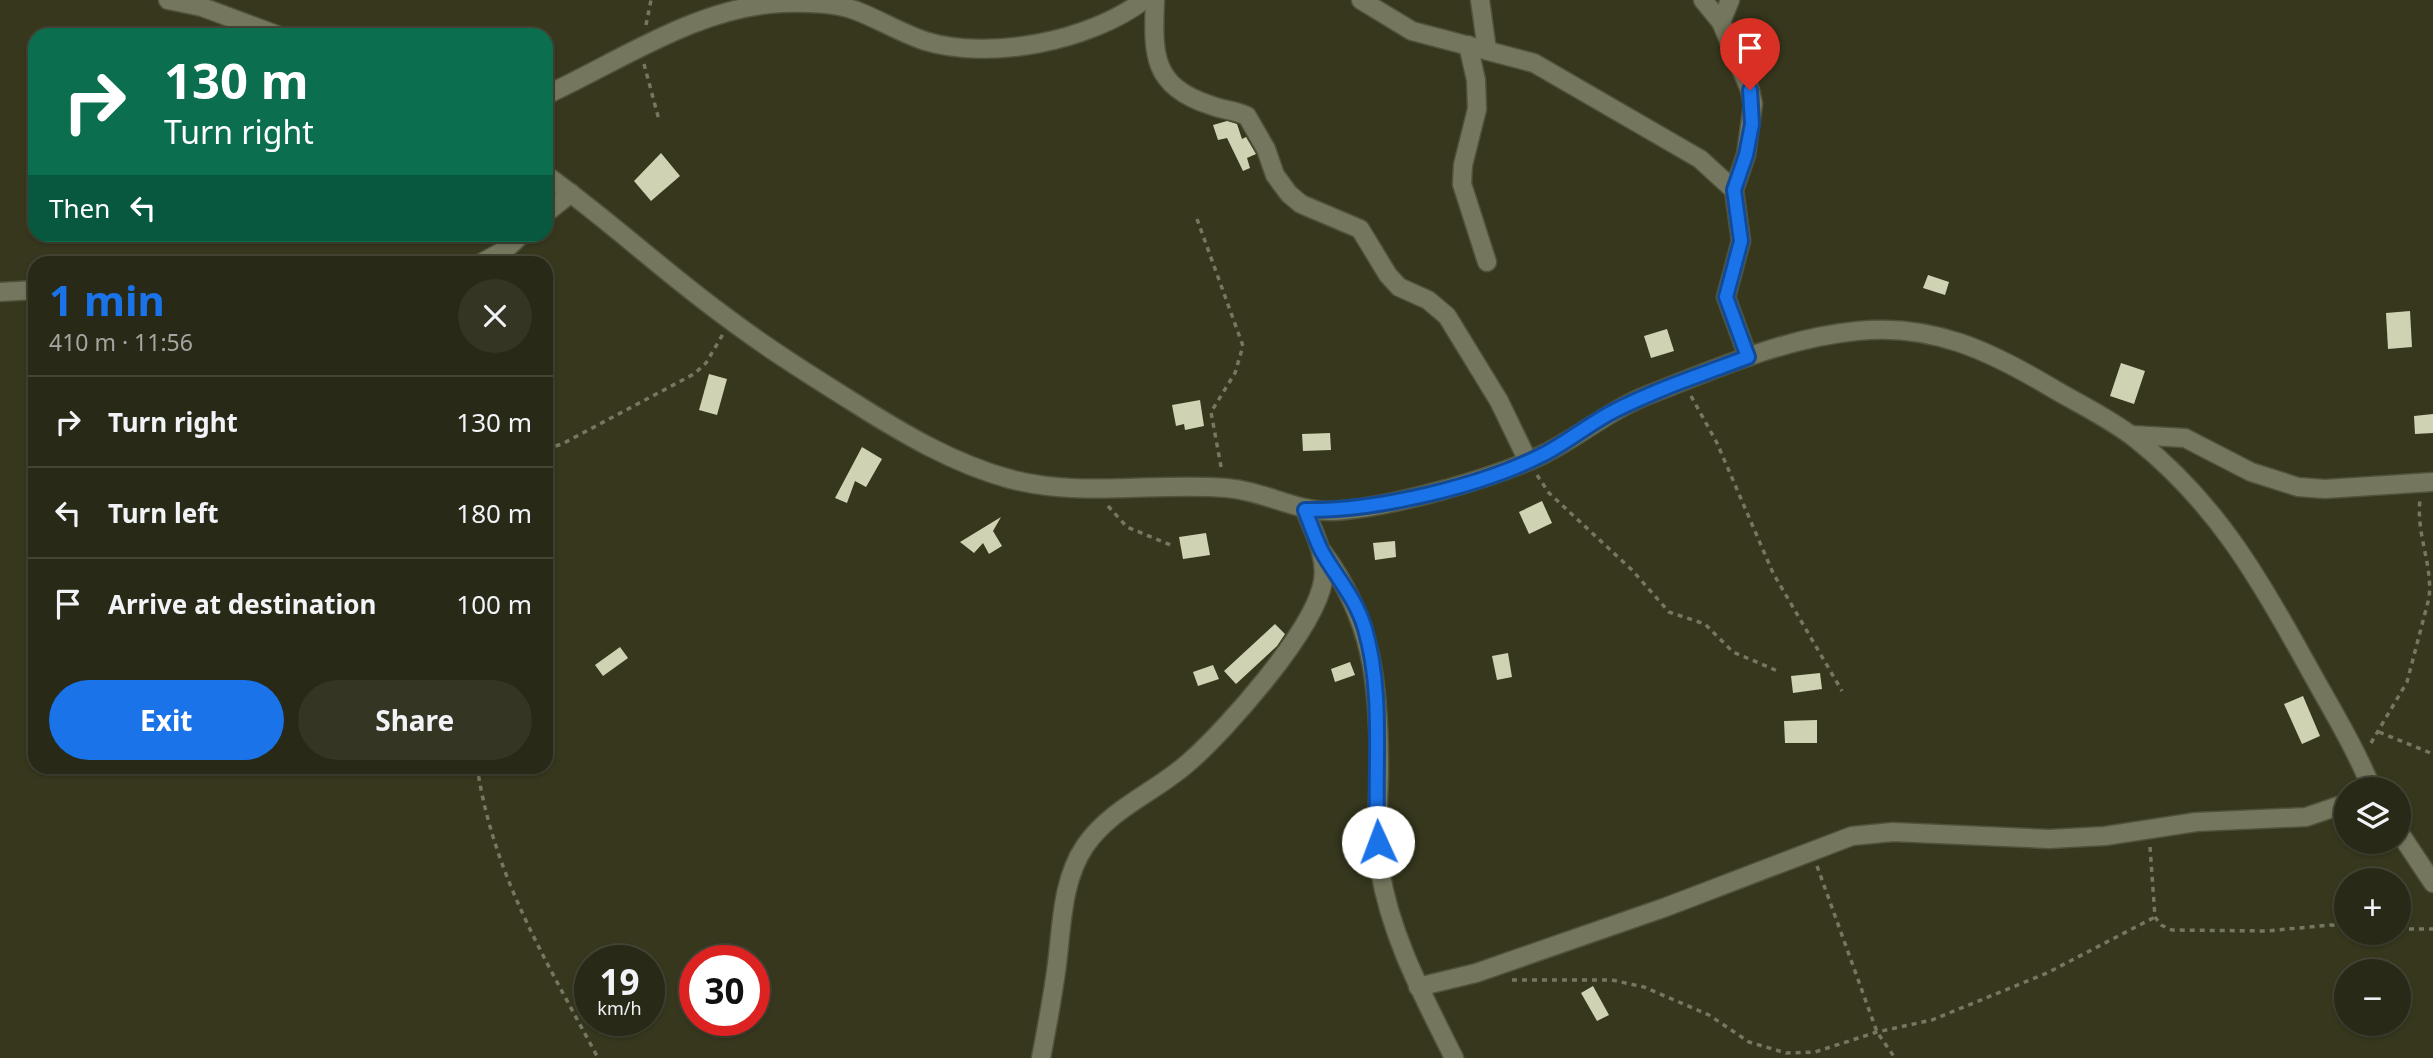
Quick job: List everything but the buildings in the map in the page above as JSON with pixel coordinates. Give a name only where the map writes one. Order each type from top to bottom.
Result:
[{"type":"street","points":[[168,0],[202,7],[258,28]]},
{"type":"street","points":[[553,92],[642,48],[736,9],[785,3],[854,9],[929,42],[960,47],[1038,43],[1102,24],[1143,0]]},
{"type":"street","points":[[1155,0],[1155,60],[1164,79],[1191,98],[1247,116],[1266,149],[1275,174],[1289,194],[1301,204],[1360,229],[1388,275],[1399,287],[1428,300],[1447,316],[1499,401],[1528,461]]},
{"type":"street","points":[[1361,0],[1412,31],[1534,63],[1700,159],[1734,190]]},
{"type":"street","points":[[1480,0],[1487,50]]},
{"type":"street","points":[[1703,0],[1721,22],[1750,90],[1753,104],[1746,155],[1734,190],[1741,241],[1726,297],[1748,357]]},
{"type":"street","points":[[1721,22],[1730,0]]},
{"type":"street","points":[[1468,45],[1476,80],[1477,109],[1463,165],[1462,184],[1487,262]]},
{"type":"street","points":[[553,180],[728,319],[878,418],[934,449],[1008,479],[1091,491],[1226,488],[1256,493],[1305,510],[1362,508],[1455,486],[1528,461],[1612,412],[1748,357],[1814,338],[1861,330],[1924,334],[1963,341],[2000,357],[2132,435],[2177,475],[2222,523],[2265,589],[2367,777]]},
{"type":"street","points":[[553,207],[571,193]]},
{"type":"street","points":[[494,256],[514,242]]},
{"type":"street","points":[[0,292],[28,290]]},
{"type":"street","points":[[2132,435],[2185,438],[2251,472],[2298,487],[2325,489],[2427,481]]},
{"type":"street","points":[[1305,510],[1322,551],[1349,589],[1365,628],[1373,670],[1379,768],[1376,815],[1380,869],[1394,932],[1454,1058]]},
{"type":"street","points":[[1041,1058],[1050,1014],[1068,884],[1083,848],[1102,823],[1187,764],[1276,666],[1317,599],[1323,583],[1322,551]]},
{"type":"street","points":[[1419,987],[1476,973],[1666,908],[1739,882],[1811,850],[1852,836],[1893,832],[2049,839],[2196,822],[2306,817],[2334,807]]},
{"type":"street","points":[[2411,850],[2433,883]]},
{"type":"path","points":[[642,48],[659,120]]},
{"type":"path","points":[[1197,219],[1243,346],[1236,373],[1211,412],[1226,488]]},
{"type":"path","points":[[553,447],[694,374],[719,345],[728,319]]},
{"type":"path","points":[[1683,382],[1717,443],[1773,573],[1842,691]]},
{"type":"path","points":[[1528,461],[1549,493],[1632,570],[1669,612],[1705,624],[1733,652],[1780,672]]},
{"type":"path","points":[[2359,759],[2379,732],[2407,682],[2429,598],[2431,585],[2417,523],[2427,481]]},
{"type":"path","points":[[1091,491],[1127,527],[1173,546]]},
{"type":"path","points":[[2379,732],[2433,754]]},
{"type":"path","points":[[478,774],[483,809],[498,860],[527,925],[598,1058]]},
{"type":"path","points":[[2150,829],[2155,917],[2161,925],[2172,930],[2267,931],[2334,925]]},
{"type":"path","points":[[1811,850],[1877,1032],[1895,1058]]},
{"type":"path","points":[[1507,980],[1612,980],[1644,987],[1709,1015],[1749,1042],[1786,1053],[1815,1052],[1877,1032],[1932,1020],[2047,972],[2155,917]]},
{"type":"path","points":[[2411,929],[2433,929]]},
{"type":"route","points":[[1378,842],[1376,815],[1379,768],[1373,670],[1365,628],[1349,589],[1322,551],[1305,510],[1362,508],[1455,486],[1508,468],[1547,452],[1612,412],[1639,399],[1748,357],[1727,302],[1726,290],[1741,241],[1734,190],[1746,155],[1752,124],[1753,104],[1750,90]]}]
